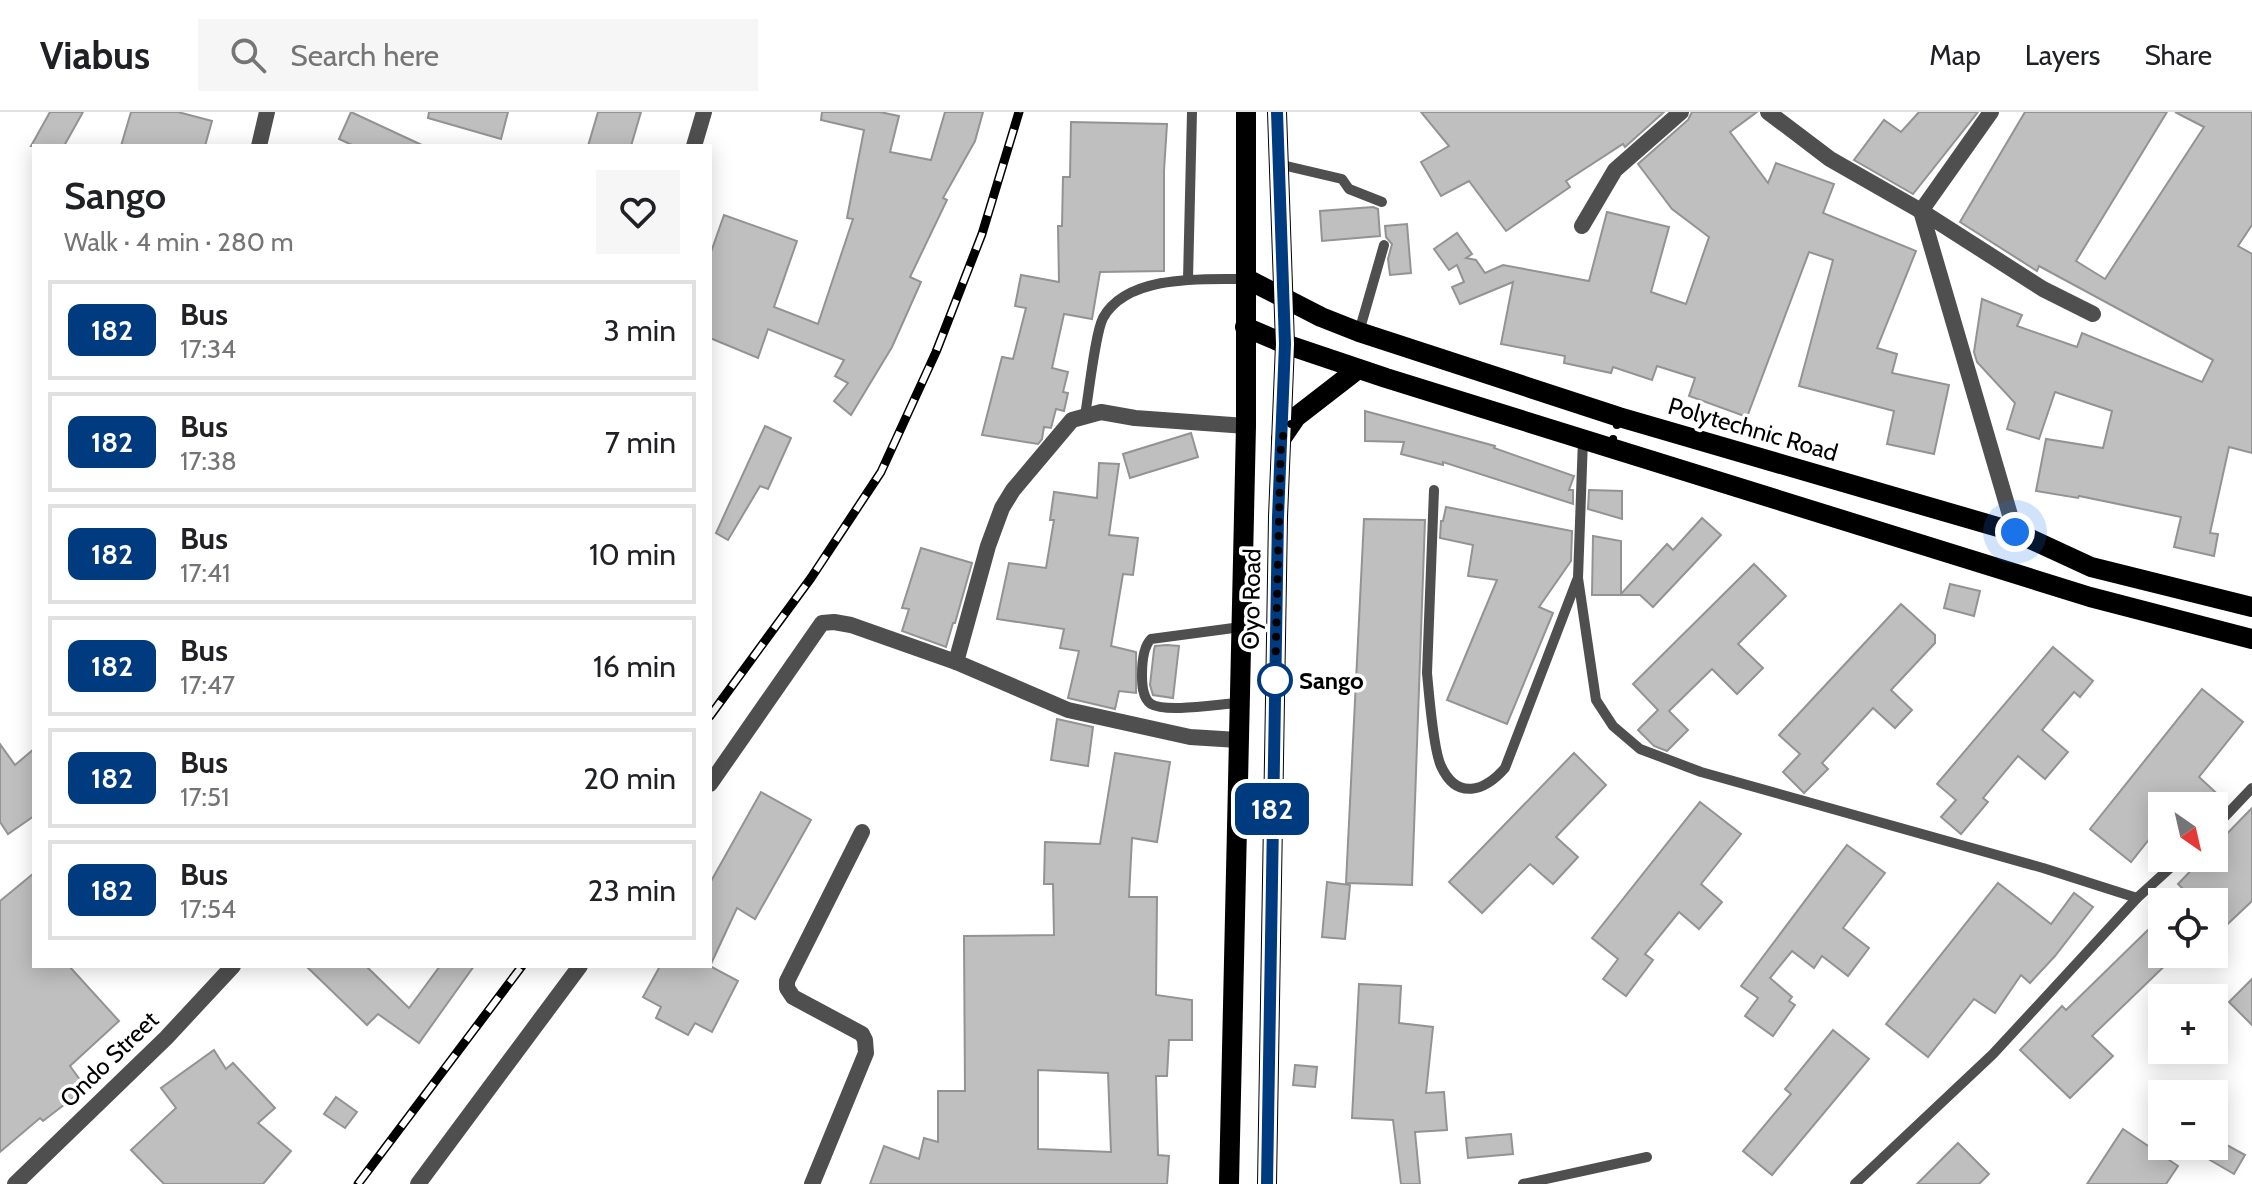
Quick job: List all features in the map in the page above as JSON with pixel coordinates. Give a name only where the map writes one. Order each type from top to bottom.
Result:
[{"type":"main road","name":"Oyo Road","points":[[1229,1184],[1246,426],[1246,112]]},
{"type":"main road","name":"Oyo Road","points":[[1267,1184],[1285,344],[1277,112]]},
{"type":"main road","name":"Polytechnic Road","points":[[1247,279],[1321,317],[1359,332],[1619,417],[2015,532],[2091,567],[2252,607]]},
{"type":"main road","points":[[1245,327],[1358,369],[2090,597],[2252,639]]},
{"type":"main road","points":[[1281,439],[1296,417],[1358,369]]},
{"type":"main road","points":[[1611,447],[1619,417]]},
{"type":"street","points":[[259,144],[267,112]]},
{"type":"street","points":[[695,144],[704,112]]},
{"type":"street","points":[[1582,226],[1615,170],[1681,112]]},
{"type":"street","points":[[1768,112],[1830,159],[1921,211],[2043,289],[2093,314]]},
{"type":"street","points":[[1921,211],[1991,112]]},
{"type":"street","points":[[1921,211],[2015,532]]},
{"type":"street","points":[[956,662],[990,537],[1002,508],[1013,490],[1072,420],[1101,412],[1135,418],[1246,426]]},
{"type":"street","points":[[712,781],[822,623],[851,625],[956,662],[1068,710],[1190,737],[1238,740]]},
{"type":"street","points":[[812,1184],[866,1053],[865,1040],[862,1034],[793,997],[787,988],[787,981],[862,832]]},
{"type":"street","name":"Ondo Street","points":[[15,1184],[166,1038],[231,968]]},
{"type":"street","points":[[418,1184],[579,968]]},
{"type":"lane","points":[[1188,279],[1192,112]]},
{"type":"lane","points":[[1278,164],[1342,179],[1349,189],[1382,202]]},
{"type":"lane","points":[[1359,332],[1384,245]]},
{"type":"lane","points":[[1085,415],[1102,320],[1112,306],[1146,286],[1188,279],[1247,279]]},
{"type":"lane","points":[[1583,439],[1578,578],[1596,700],[1613,726],[1640,749],[1701,772],[2043,868],[2137,898]]},
{"type":"lane","points":[[1434,490],[1427,673],[1440,765],[1452,782],[1466,790],[1481,788],[1505,768],[1578,578]]},
{"type":"lane","points":[[1239,703],[1151,705],[1145,698],[1142,675],[1146,645],[1151,639],[1241,627]]},
{"type":"lane","points":[[2228,813],[2252,788]]},
{"type":"lane","points":[[1855,1184],[1993,1054],[2137,898],[2166,872]]},
{"type":"lane","points":[[1523,1184],[1647,1157]]},
{"type":"building","points":[[50,112],[83,112],[65,144],[32,144]]},
{"type":"building","points":[[131,112],[178,112],[212,121],[206,144],[122,144]]},
{"type":"building","points":[[351,112],[420,144],[350,144],[339,139]]},
{"type":"building","points":[[429,112],[508,112],[501,139],[428,118]]},
{"type":"building","points":[[598,112],[641,112],[632,144],[589,144]]},
{"type":"building","points":[[822,112],[880,112],[899,116],[890,152],[931,160],[945,112],[983,112],[975,141],[943,198],[947,200],[910,277],[921,282],[892,347],[851,415],[834,401],[848,383],[835,376],[844,360],[768,329],[758,358],[712,339],[712,249],[724,215],[797,241],[774,307],[818,324],[853,219],[847,218],[864,130],[821,120]]},
{"type":"building","points":[[1421,112],[1664,112],[1625,147],[1623,144],[1566,181],[1570,187],[1506,231],[1469,181],[1441,196],[1421,162],[1449,146]]},
{"type":"building","points":[[1692,112],[1757,112],[1730,132],[1768,183],[1776,163],[1834,184],[1823,213],[1916,251],[1877,348],[1897,354],[1892,373],[1949,385],[1934,454],[1887,444],[1894,411],[1799,386],[1833,260],[1809,252],[1747,417],[1689,396],[1695,378],[1657,366],[1652,380],[1613,367],[1611,373],[1564,363],[1565,356],[1501,344],[1513,282],[1460,304],[1452,287],[1464,282],[1457,265],[1449,270],[1434,249],[1457,233],[1472,254],[1466,258],[1476,260],[1485,273],[1503,265],[1589,281],[1607,212],[1669,227],[1651,292],[1686,304],[1709,237],[1672,209],[1638,164],[1688,120]]},
{"type":"building","points":[[1919,112],[1978,112],[1913,194],[1854,160],[1884,120],[1901,132]]},
{"type":"building","points":[[2025,112],[2167,112],[2076,261],[2105,279],[2204,127],[2175,112],[2252,112],[2252,225],[2238,246],[2252,254],[2252,453],[2229,447],[2210,533],[2218,534],[2214,556],[2174,547],[2181,517],[2079,496],[2036,491],[2046,439],[2103,448],[2112,411],[2055,392],[2039,439],[2007,429],[2015,403],[1977,362],[1974,352],[1982,299],[2022,315],[2017,326],[2077,347],[2082,333],[2202,382],[2213,360],[2039,266],[2037,271],[1960,222]]},
{"type":"building","points":[[1071,122],[1167,124],[1164,271],[1100,272],[1092,319],[1064,314],[1052,368],[1068,372],[1063,392],[1068,393],[1064,411],[1056,409],[1051,428],[1044,427],[1038,444],[982,435],[1002,357],[1013,359],[1026,308],[1015,306],[1021,275],[1059,282],[1058,226],[1062,226],[1063,177],[1070,177]]},
{"type":"building","points":[[1378,209],[1380,236],[1322,241],[1320,211]]},
{"type":"building","points":[[1407,224],[1411,273],[1390,275],[1388,259],[1392,244],[1386,237],[1385,226]]},
{"type":"building","points":[[1365,411],[1495,446],[1574,476],[1569,490],[1573,490],[1573,504],[1443,462],[1443,465],[1401,454],[1404,442],[1365,441]]},
{"type":"building","points":[[765,426],[791,438],[768,489],[760,486],[728,540],[716,533]]},
{"type":"building","points":[[1191,433],[1198,457],[1130,478],[1123,454]]},
{"type":"building","points":[[1099,463],[1119,464],[1109,535],[1138,538],[1133,575],[1123,574],[1111,646],[1136,652],[1136,693],[1119,691],[1115,709],[1068,698],[1079,651],[1060,648],[1064,629],[997,619],[1009,563],[1046,568],[1054,520],[1050,520],[1054,492],[1097,498]]},
{"type":"building","points":[[1589,490],[1622,491],[1622,519],[1588,509]]},
{"type":"building","points":[[1446,507],[1572,531],[1571,561],[1539,607],[1553,613],[1507,724],[1447,700],[1497,580],[1468,576],[1473,545],[1440,538]]},
{"type":"building","points":[[1702,518],[1721,535],[1653,607],[1640,595],[1592,595],[1593,536],[1621,541],[1621,594],[1667,544],[1673,550]]},
{"type":"building","points":[[1364,519],[1425,520],[1412,885],[1346,883]]},
{"type":"building","points":[[921,548],[972,563],[946,647],[902,631],[909,609],[902,608]]},
{"type":"building","points":[[1754,564],[1786,596],[1738,644],[1763,668],[1737,694],[1712,669],[1669,711],[1688,730],[1667,751],[1654,746],[1638,730],[1658,710],[1633,684]]},
{"type":"building","points":[[1950,584],[1980,591],[1974,616],[1944,608]]},
{"type":"building","points":[[1901,604],[1935,635],[1935,643],[1891,690],[1912,710],[1895,728],[1873,708],[1822,763],[1828,769],[1804,793],[1783,772],[1800,754],[1779,735]]},
{"type":"building","points":[[1155,646],[1179,646],[1173,698],[1153,695],[1150,685]]},
{"type":"building","points":[[2053,647],[2093,681],[2080,697],[2074,692],[2042,730],[2068,752],[2045,779],[2018,756],[1983,798],[1988,802],[1961,834],[1941,817],[1956,800],[1937,784]]},
{"type":"building","points":[[2202,689],[2243,722],[2199,777],[2215,792],[2148,792],[2148,841],[2131,862],[2090,829]]},
{"type":"building","points":[[1057,719],[1093,727],[1088,766],[1051,760]]},
{"type":"building","points":[[0,744],[15,765],[32,751],[32,817],[8,834],[0,822]]},
{"type":"building","points":[[1115,753],[1170,762],[1157,842],[1132,838],[1129,897],[1157,897],[1156,995],[1192,1000],[1192,1040],[1169,1040],[1167,1076],[1156,1076],[1158,1155],[1169,1156],[1167,1184],[870,1184],[884,1146],[919,1159],[924,1138],[938,1142],[938,1091],[965,1091],[964,936],[1054,935],[1053,884],[1044,884],[1045,842],[1100,844]],"holes":[[[1038,1070],[1108,1073],[1111,1152],[1038,1149]]]},
{"type":"building","points":[[1574,753],[1606,785],[1556,837],[1578,857],[1553,884],[1530,864],[1482,913],[1449,882]]},
{"type":"building","points":[[761,792],[811,820],[755,919],[737,908],[712,962],[712,879]]},
{"type":"building","points":[[1700,802],[1741,834],[1701,884],[1722,902],[1699,929],[1679,912],[1645,954],[1653,960],[1626,996],[1603,979],[1618,959],[1592,938]]},
{"type":"building","points":[[2252,808],[2252,901],[2228,924],[2228,888],[2182,888],[2178,884],[2190,872],[2228,872],[2228,833]]},
{"type":"building","points":[[1847,845],[1885,873],[1843,928],[1869,948],[1848,976],[1822,956],[1814,968],[1792,951],[1770,978],[1792,997],[1789,1001],[1795,1005],[1773,1036],[1745,1016],[1758,998],[1741,986]]},
{"type":"building","points":[[32,875],[32,968],[71,968],[119,1021],[70,1066],[86,1088],[43,1121],[40,1118],[0,1152],[0,901]]},
{"type":"building","points":[[1327,882],[1350,885],[1345,939],[1322,937]]},
{"type":"building","points":[[1998,883],[2051,924],[2074,893],[2093,907],[2030,983],[2021,975],[1995,1013],[1974,999],[1928,1057],[1886,1024]]},
{"type":"building","points":[[2148,930],[2148,968],[2162,968],[2092,1036],[2113,1056],[2070,1098],[2020,1050],[2062,1006],[2066,1010]]},
{"type":"building","points":[[712,967],[738,981],[712,1032],[695,1023],[688,1035],[656,1018],[661,1007],[643,997],[659,968]]},
{"type":"building","points":[[308,968],[368,968],[409,1008],[439,968],[473,968],[419,1043],[378,1014],[367,1025]]},
{"type":"building","points":[[2252,979],[2252,1025],[2229,1002]]},
{"type":"building","points":[[1359,984],[1401,986],[1399,1023],[1433,1027],[1426,1093],[1444,1092],[1447,1130],[1415,1132],[1420,1184],[1401,1184],[1393,1120],[1352,1118]]},
{"type":"building","points":[[1833,1030],[1869,1059],[1772,1175],[1743,1151],[1791,1094],[1785,1089]]},
{"type":"building","points":[[214,1050],[226,1069],[233,1063],[275,1108],[258,1123],[291,1151],[263,1184],[164,1184],[131,1150],[176,1108],[161,1088]]},
{"type":"building","points":[[1295,1065],[1317,1067],[1315,1087],[1293,1085]]},
{"type":"building","points":[[336,1097],[357,1112],[345,1128],[324,1114]]},
{"type":"building","points":[[2123,1129],[2148,1146],[2148,1160],[2169,1160],[2178,1166],[2166,1184],[2087,1184]]},
{"type":"building","points":[[1511,1134],[1513,1154],[1468,1158],[1466,1138]]},
{"type":"building","points":[[1958,1143],[1989,1174],[1979,1184],[1917,1184]]},
{"type":"building","points":[[2228,1146],[2245,1155],[2234,1174],[2210,1160],[2228,1160]]},
{"type":"railway","points":[[712,713],[811,578],[881,472],[936,352],[982,234],[1019,112]]},
{"type":"railway","points":[[358,1184],[520,968]]},
{"type":"bus line","name":"182","points":[[1267,1184],[1278,517],[1285,344],[1277,112]]},
{"type":"place","name":"Sango","points":[[1275,680]]},
{"type":"route","points":[[1275,680],[1281,439],[1296,417],[1358,369],[1611,447],[1619,417],[2015,532]]}]
